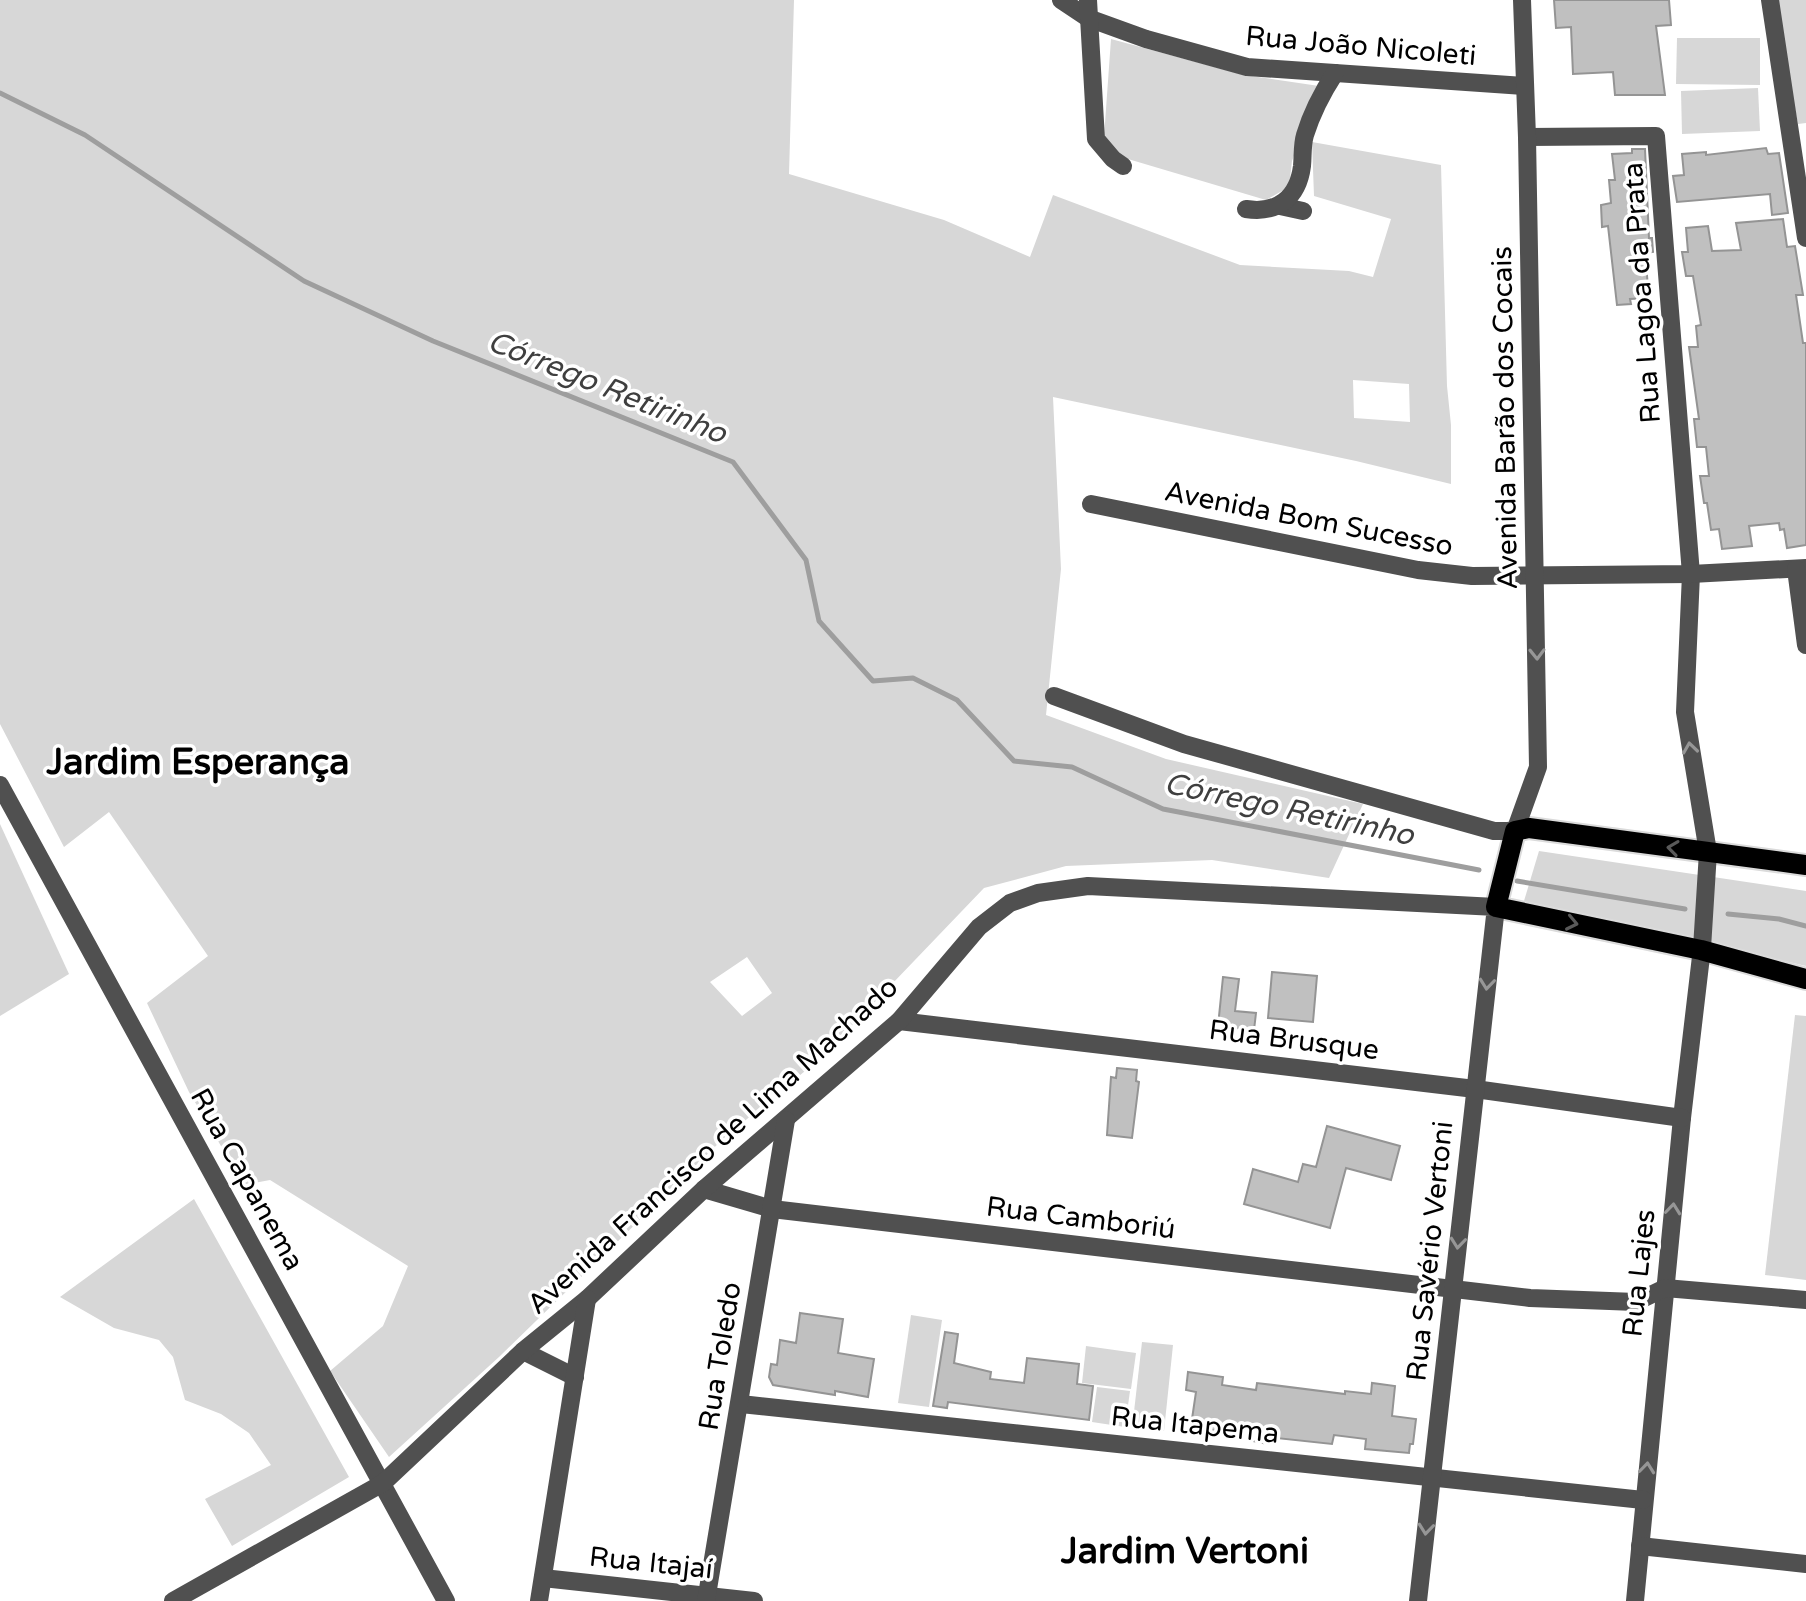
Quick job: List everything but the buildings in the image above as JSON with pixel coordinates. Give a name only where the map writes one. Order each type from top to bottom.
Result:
[{"type":"main road","points":[[1496,907],[1515,831],[1529,828],[1806,865]]},
{"type":"main road","name":"Avenida Francisco de Lima Machado","points":[[1496,907],[1701,950],[1806,979]]},
{"type":"street","name":"Rua João Nicoleti","points":[[1061,0],[1088,9],[1146,39],[1247,67],[1524,86]]},
{"type":"street","name":"Avenida Barão dos Cocais","points":[[1515,831],[1538,767],[1522,0]]},
{"type":"street","points":[[1770,0],[1798,133],[1806,238]]},
{"type":"street","points":[[1088,9],[1096,139],[1123,166]]},
{"type":"street","points":[[1246,209],[1270,210],[1280,206],[1297,188],[1303,139],[1313,111],[1335,73]]},
{"type":"street","name":"Rua Lagoa da Prata","points":[[1527,137],[1656,136],[1691,574]]},
{"type":"street","points":[[1280,206],[1303,211]]},
{"type":"street","name":"Avenida Bom Sucesso","points":[[1091,504],[1418,570],[1472,576],[1691,574],[1801,568]]},
{"type":"street","points":[[1801,568],[1806,645]]},
{"type":"street","name":"Rua Lajes","points":[[1635,1601],[1701,950],[1708,852],[1685,712],[1691,574]]},
{"type":"street","points":[[1054,696],[1184,744],[1494,831],[1515,831]]},
{"type":"street","name":"Rua Capanema","points":[[0,785],[446,1601]]},
{"type":"street","name":"Avenida Francisco de Lima Machado","points":[[173,1601],[383,1483],[523,1351],[587,1299],[704,1189],[899,1021],[979,927],[1010,903],[1038,893],[1088,886],[1496,907]]},
{"type":"street","name":"Rua Savério Vertoni","points":[[1418,1601],[1496,907]]},
{"type":"street","name":"Rua Brusque","points":[[899,1021],[1475,1089],[1682,1118]]},
{"type":"street","name":"Rua Toledo","points":[[706,1598],[741,1404],[786,1120]]},
{"type":"street","name":"Rua Camboriú","points":[[704,1189],[772,1209],[1530,1298],[1636,1302],[1665,1288]]},
{"type":"street","points":[[1665,1288],[1806,1300]]},
{"type":"street","points":[[539,1601],[587,1299]]},
{"type":"street","points":[[523,1351],[575,1377]]},
{"type":"street","name":"Rua Itapema","points":[[741,1404],[1643,1500]]},
{"type":"street","points":[[1640,1546],[1806,1564]]},
{"type":"street","name":"Rua Itajaí","points":[[543,1578],[754,1601]]},
{"type":"shaded area","points":[[0,0],[794,0],[789,174],[944,220],[1030,257],[1053,195],[1240,265],[1349,271],[1373,277],[1391,219],[1314,196],[1312,142],[1441,165],[1451,484],[1053,397],[1061,569],[1046,715],[1166,759],[1363,804],[1329,878],[1212,860],[1066,866],[984,888],[822,1057],[724,1138],[499,1357],[389,1457],[330,1371],[383,1326],[408,1266],[270,1180],[244,1185],[189,1092],[147,1003],[208,956],[109,812],[64,847],[0,724]],"holes":[[[1353,380],[1409,384],[1410,422],[1354,418]],[[747,957],[772,993],[742,1016],[710,982]]]},
{"type":"shaded area","points":[[1774,0],[1806,0],[1806,123],[1798,124]]},
{"type":"shaded area","points":[[1677,38],[1760,38],[1760,85],[1676,84]]},
{"type":"shaded area","points":[[1111,39],[1244,75],[1319,86],[1292,161],[1289,187],[1266,200],[1128,159],[1116,152],[1104,137]]},
{"type":"shaded area","points":[[1758,88],[1760,131],[1682,134],[1681,91]]},
{"type":"shaded area","points":[[0,824],[69,974],[0,1016]]},
{"type":"shaded area","points":[[1539,851],[1806,891],[1806,966],[1524,901]]},
{"type":"shaded area","points":[[1795,1015],[1806,1016],[1806,1280],[1765,1275]]},
{"type":"shaded area","points":[[194,1199],[349,1477],[232,1546],[205,1499],[271,1465],[249,1433],[221,1414],[185,1400],[173,1357],[159,1340],[114,1328],[60,1297]]},
{"type":"shaded area","points":[[911,1315],[942,1320],[929,1407],[898,1403]]},
{"type":"shaded area","points":[[1142,1342],[1173,1345],[1164,1431],[1132,1429]]},
{"type":"shaded area","points":[[1086,1346],[1136,1353],[1131,1389],[1082,1383]]},
{"type":"shaded area","points":[[1097,1387],[1130,1391],[1125,1427],[1092,1422]]},
{"type":"waterway","name":"Córrego Retirinho","points":[[0,93],[85,135],[304,281],[433,341],[733,462],[806,560],[819,621],[873,681],[913,678],[957,700],[1014,761],[1072,767],[1163,809],[1479,870]]},
{"type":"waterway","points":[[1517,881],[1685,909]]},
{"type":"waterway","points":[[1728,914],[1779,919],[1806,926]]},
{"type":"district","name":"Jardim Esperança","points":[[198,761]]},
{"type":"district","name":"Jardim Vertoni","points":[[1185,1550]]}]
